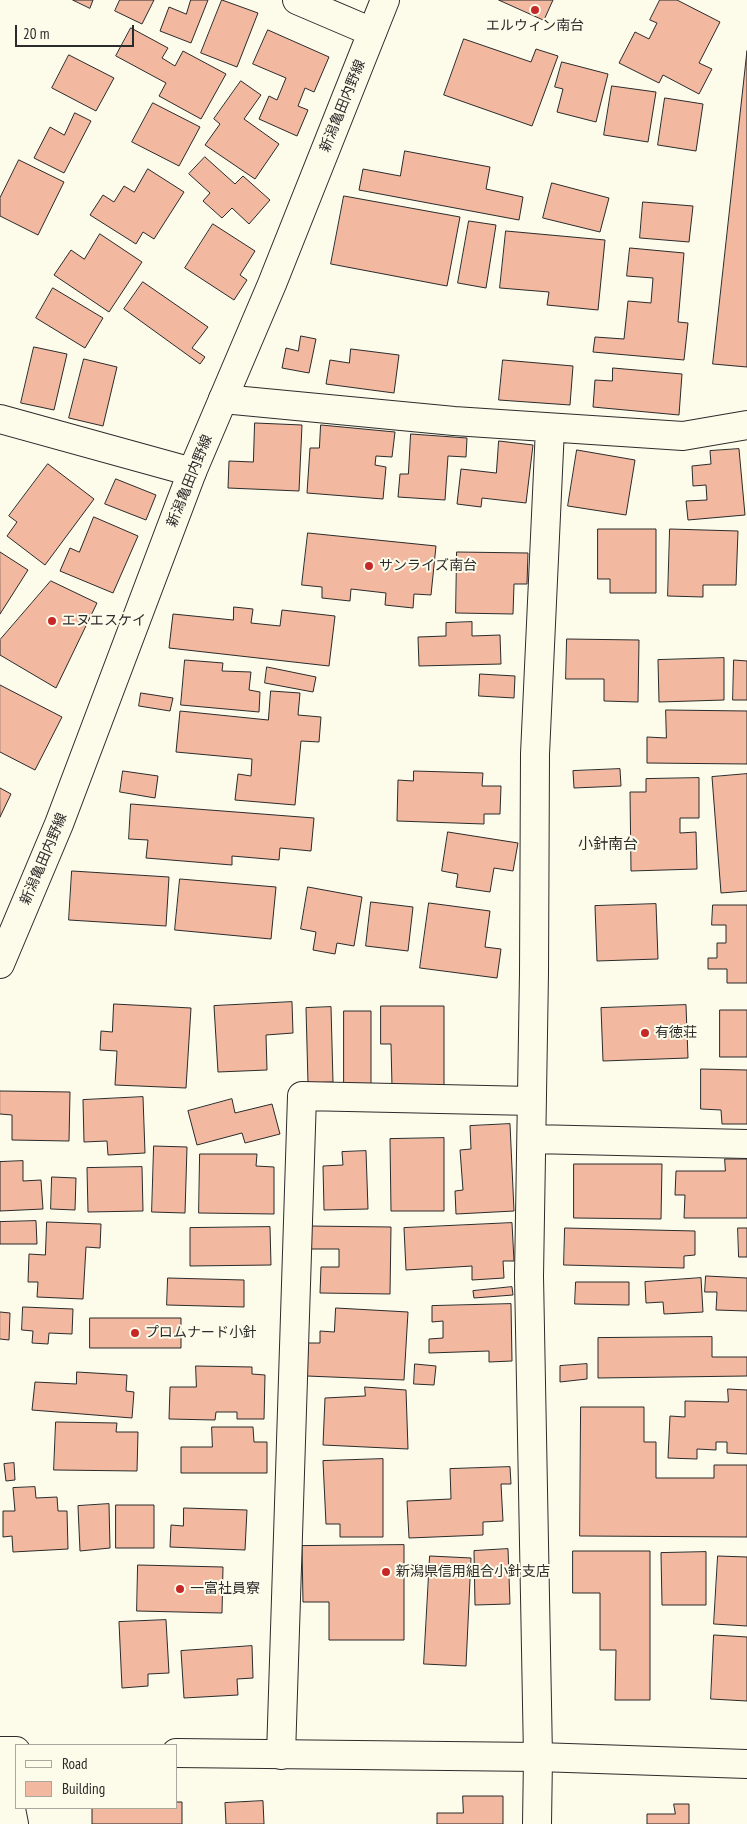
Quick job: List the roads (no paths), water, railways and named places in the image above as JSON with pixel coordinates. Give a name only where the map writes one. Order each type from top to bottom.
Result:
[{"type":"street","points":[[297,0],[372,32]]},
{"type":"street","name":"新潟亀田内野線","points":[[0,964],[59,824],[192,472],[272,284],[385,0]]},
{"type":"street","points":[[223,399],[454,421],[682,436],[747,425]]},
{"type":"street","points":[[0,418],[192,472]]},
{"type":"street","points":[[537,1824],[538,1757],[530,1276],[535,754],[550,428]]},
{"type":"street","points":[[281,1754],[302,1096],[532,1101]]},
{"type":"street","points":[[532,1139],[747,1144]]},
{"type":"street","points":[[14,1824],[0,1752],[15,1751]]},
{"type":"street","points":[[178,1753],[538,1757],[747,1764]]},
{"type":"place","name":"エルウィン南台","points":[[535,10]]},
{"type":"place","name":"サンライズ南台","points":[[369,566]]},
{"type":"place","name":"エヌエスケイ","points":[[52,621]]},
{"type":"place","name":"有徳荘","points":[[645,1033]]},
{"type":"place","name":"プロムナード小針","points":[[135,1333]]},
{"type":"place","name":"新潟県信用組合小針支店","points":[[386,1572]]},
{"type":"place","name":"一富社員寮","points":[[180,1589]]},
{"type":"district","name":"小針南台","points":[[608,845]]}]
